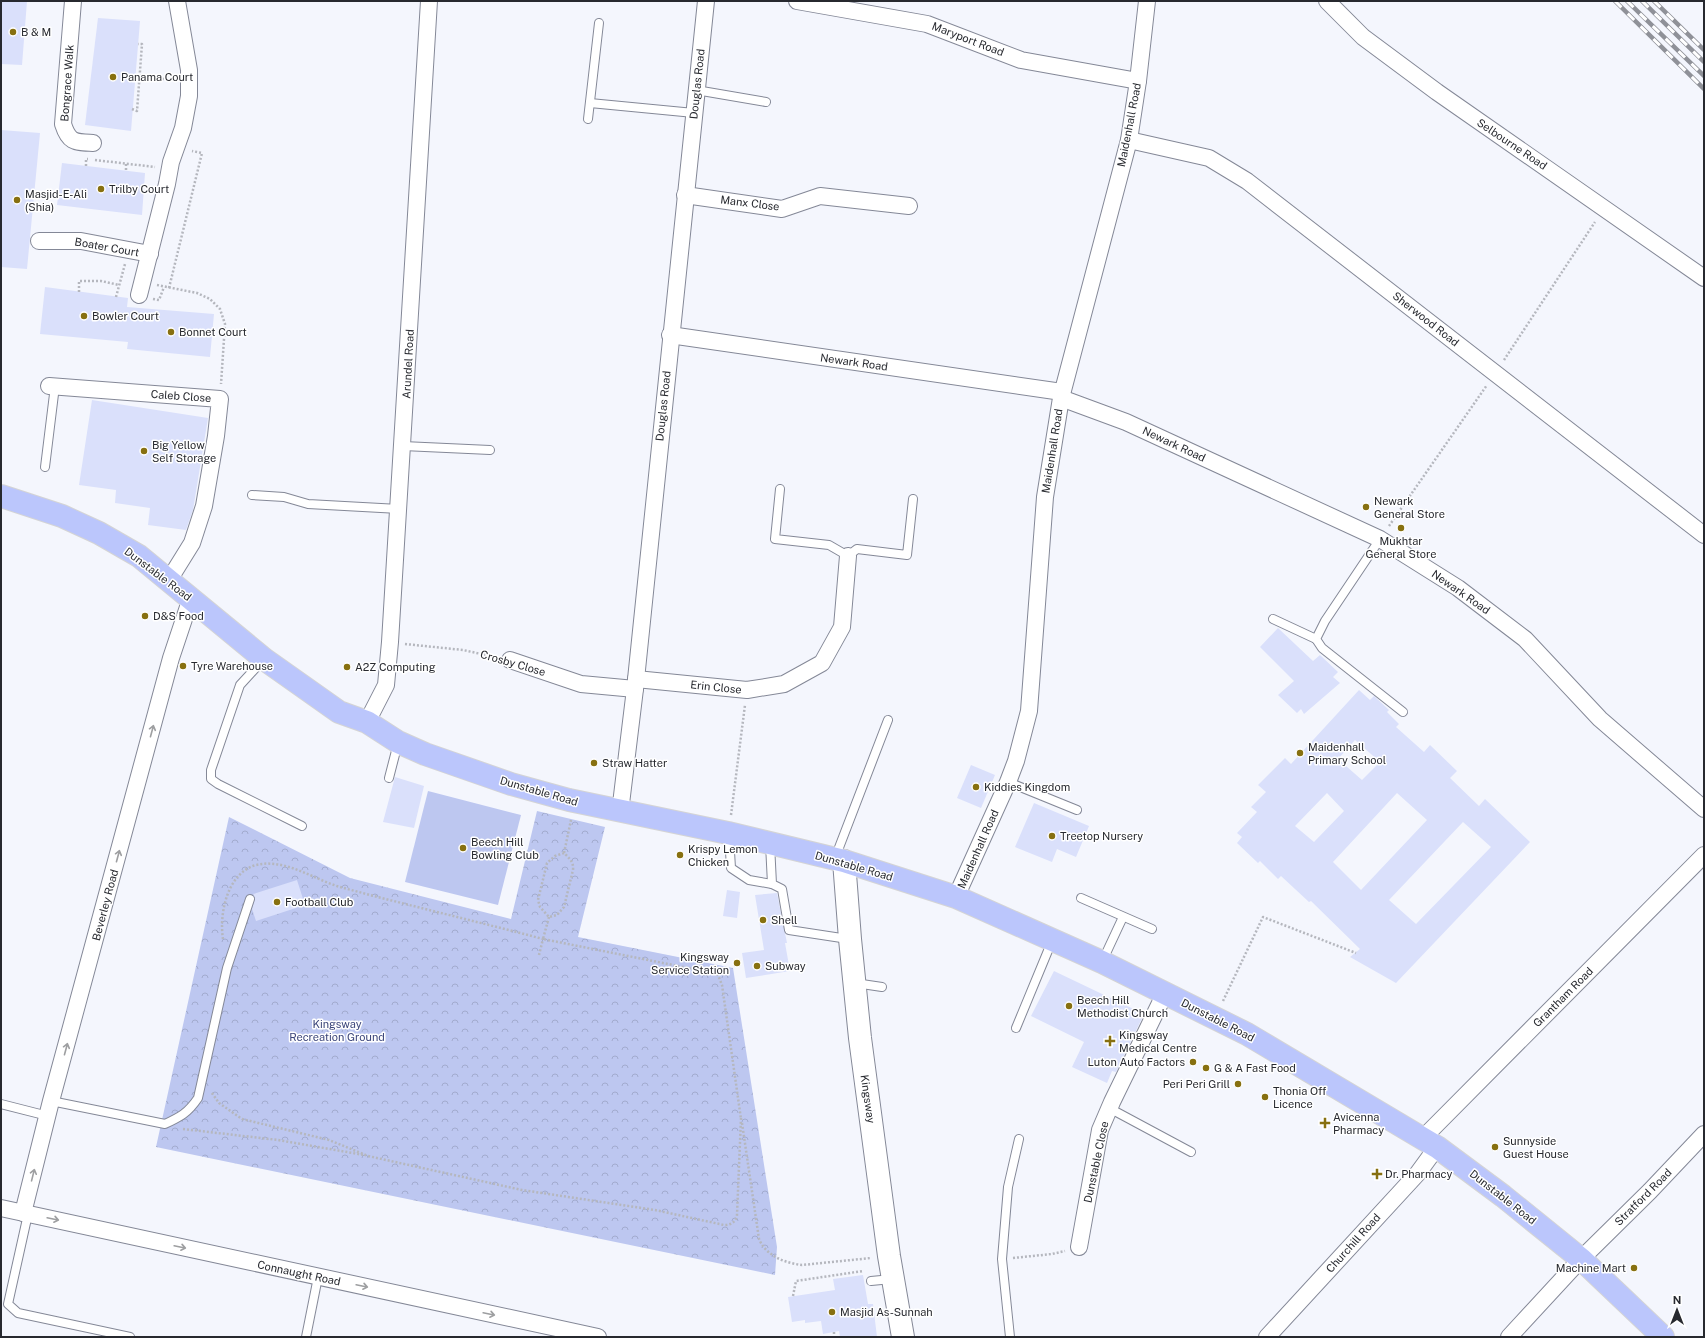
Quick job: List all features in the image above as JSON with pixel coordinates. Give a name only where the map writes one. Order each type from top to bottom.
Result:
[{"type":"main road","name":"Dunstable Road","points":[[1,496],[62,516],[99,533],[139,556],[264,659],[340,712],[367,722],[398,742],[424,754],[511,784],[569,800],[728,834],[839,860],[956,897],[1102,962],[1247,1034],[1429,1143],[1503,1196],[1581,1259],[1663,1337]]},
{"type":"street","name":"Bongrace Walk","points":[[73,1],[63,124],[66,135],[75,142],[93,143]]},
{"type":"street","name":"Boater Court","points":[[141,288],[172,159],[183,128],[189,96],[189,70],[177,1]]},
{"type":"street","name":"Arundel Road","points":[[367,722],[386,685],[390,642],[429,1]]},
{"type":"street","name":"Douglas Road","points":[[620,812],[635,684],[670,335],[706,1]]},
{"type":"street","name":"Maryport Road","points":[[797,1],[927,24],[1020,60],[1138,81]]},
{"type":"street","name":"Maidenhall Road","points":[[956,897],[1008,782],[1016,761],[1029,710],[1045,497],[1062,395],[1129,140],[1148,1]]},
{"type":"street","name":"Selbourne Road","points":[[1327,1],[1363,37],[1437,92],[1704,278]]},
{"type":"street","name":"Sherwood Road","points":[[1129,140],[1209,158],[1247,180],[1704,535]]},
{"type":"street","name":"Manx Close","points":[[685,195],[782,209],[820,196],[909,206]]},
{"type":"street","name":"Boater Court","points":[[39,241],[82,241],[150,254]]},
{"type":"street","name":"Newark Road","points":[[670,335],[1062,395],[1126,422],[1380,539],[1458,588],[1525,639],[1600,719],[1704,809]]},
{"type":"street","name":"Caleb Close","points":[[52,386],[220,399],[216,436],[204,506],[192,543],[169,580]]},
{"type":"street","name":"Erin Close","points":[[635,684],[747,690],[784,684],[822,663],[842,627],[848,556]]},
{"type":"street","name":"Beverley Road","points":[[26,1213],[50,1109],[171,658],[191,598]]},
{"type":"street","name":"Crosby Close","points":[[510,660],[581,684],[635,684]]},
{"type":"street","name":"Grantham Road","points":[[1429,1143],[1704,855]]},
{"type":"street","name":"Kingsway","points":[[839,860],[850,939],[860,1038],[893,1278],[903,1337]]},
{"type":"street","name":"Dunstable Close","points":[[1079,1247],[1100,1130],[1109,1108],[1165,993]]},
{"type":"street","name":"Stratford Road","points":[[1509,1337],[1581,1259],[1650,1191],[1704,1134]]},
{"type":"street","name":"Churchill Road","points":[[1267,1337],[1418,1173],[1429,1143]]},
{"type":"street","name":"Connaught Road","points":[[1,1208],[598,1337]]},
{"type":"lane","points":[[588,119],[599,23]]},
{"type":"lane","points":[[696,90],[766,102]]},
{"type":"lane","points":[[590,103],[694,113]]},
{"type":"lane","points":[[45,467],[52,386]]},
{"type":"lane","points":[[403,446],[490,450]]},
{"type":"lane","points":[[780,489],[775,539],[829,545],[848,556],[857,548],[907,555],[913,499]]},
{"type":"lane","points":[[252,495],[284,497],[308,504],[399,509]]},
{"type":"lane","points":[[1316,639],[1325,621],[1380,539]]},
{"type":"lane","points":[[1273,619],[1316,639],[1322,648],[1404,712]]},
{"type":"lane","points":[[264,659],[240,685],[211,770],[211,779],[218,784],[302,826]]},
{"type":"lane","points":[[839,860],[888,720]]},
{"type":"lane","points":[[389,778],[398,742]]},
{"type":"lane","points":[[1008,782],[1077,810]]},
{"type":"lane","points":[[728,834],[732,868],[749,880],[772,884],[782,889],[789,930],[850,939]]},
{"type":"lane","points":[[770,844],[772,884]]},
{"type":"lane","points":[[1080,898],[1152,929]]},
{"type":"lane","points":[[1,1104],[165,1124],[182,1116],[191,1109],[198,1098],[227,968],[250,899]]},
{"type":"lane","points":[[1102,962],[1123,916]]},
{"type":"lane","points":[[1016,1028],[1052,940]]},
{"type":"lane","points":[[854,983],[882,987]]},
{"type":"lane","points":[[1109,1108],[1191,1152]]},
{"type":"lane","points":[[1010,1337],[1002,1259],[1008,1187],[1019,1139]]},
{"type":"lane","points":[[26,1213],[8,1304],[18,1313],[130,1337]]},
{"type":"lane","points":[[306,1337],[318,1277]]},
{"type":"lane","points":[[871,1281],[893,1278]]},
{"type":"path","points":[[132,110],[137,111],[142,44],[138,44]]},
{"type":"path","points":[[134,76],[189,81]]},
{"type":"path","points":[[86,166],[86,159],[126,164],[172,159],[202,153],[169,288]]},
{"type":"path","points":[[126,164],[126,170]]},
{"type":"path","points":[[116,297],[127,257]]},
{"type":"path","points":[[79,292],[79,280],[101,281],[119,285]]},
{"type":"path","points":[[141,288],[169,288],[197,293],[210,299],[220,309],[225,324],[220,399]]},
{"type":"path","name":"Crosby Close","points":[[390,642],[463,650],[510,660]]},
{"type":"path","points":[[728,834],[747,690]]},
{"type":"path","points":[[564,853],[572,814]]},
{"type":"path","points":[[549,916],[558,915],[564,908],[574,865],[564,853]]},
{"type":"path","points":[[549,916],[540,907],[538,900],[547,863],[555,856],[564,853]]},
{"type":"path","points":[[227,968],[222,928],[222,912],[227,894],[248,868],[257,865],[275,864],[287,866],[338,886],[543,939],[667,963],[718,975],[722,985],[759,1239],[767,1250],[778,1258],[792,1264],[802,1265],[890,1256]]},
{"type":"path","points":[[539,955],[549,916]]},
{"type":"path","points":[[1221,1005],[1263,916],[1356,953]]},
{"type":"path","points":[[202,1077],[219,1103],[242,1119],[329,1140],[368,1156]]},
{"type":"path","points":[[165,1124],[190,1131],[278,1140],[368,1156],[522,1190],[655,1210],[729,1225],[736,1220],[737,1215],[741,1118]]},
{"type":"path","points":[[1008,1258],[1052,1254],[1079,1247]]},
{"type":"path","points":[[793,1296],[796,1281],[868,1271]]},
{"type":"path","points":[[834,1332],[834,1337]]},
{"type":"green space","name":"Beech Hill Bowling Club","points":[[428,791],[521,815],[498,905],[405,882]]},
{"type":"green space","name":"Kingsway Recreation Ground","points":[[537,811],[605,827],[578,937],[733,968],[777,1247],[775,1275],[156,1147],[229,817],[350,878],[511,919]]},
{"type":"building","name":"B & M","points":[[1,1],[27,1],[22,65],[1,64]]},
{"type":"building","name":"Panama Court","points":[[98,18],[140,21],[131,131],[85,125]]},
{"type":"building","name":"Masjid-E-Ali (Shia)","points":[[1,130],[40,133],[27,269],[1,267]]},
{"type":"building","name":"Trilby Court","points":[[62,163],[145,173],[142,215],[57,205]]},
{"type":"building","points":[[45,287],[128,298],[127,307],[214,314],[210,357],[127,349],[128,342],[40,334]]},
{"type":"building","name":"Big Yellow Self Storage","points":[[92,400],[208,418],[193,510],[186,530],[148,525],[150,508],[115,503],[116,490],[79,485]]},
{"type":"building","points":[[1278,628],[1313,661],[1320,655],[1338,672],[1333,677],[1340,683],[1304,714],[1301,709],[1297,713],[1278,695],[1294,681],[1260,647]]},
{"type":"building","points":[[1359,690],[1370,700],[1374,696],[1389,710],[1387,712],[1399,724],[1396,727],[1424,752],[1430,745],[1457,771],[1450,778],[1479,806],[1485,799],[1530,842],[1396,983],[1350,957],[1360,949],[1311,901],[1309,902],[1281,876],[1278,879],[1260,861],[1258,863],[1237,843],[1242,837],[1237,833],[1257,812],[1251,807],[1266,792],[1258,785],[1285,758],[1291,764]],"holes":[[[1355,740],[1380,762],[1362,780],[1338,759]],[[1327,793],[1344,811],[1314,842],[1295,826]],[[1397,793],[1427,820],[1361,890],[1333,862]],[[1463,822],[1491,847],[1416,924],[1389,900]]]},
{"type":"building","name":"Kiddies Kingdom","points":[[971,765],[995,775],[981,808],[957,798]]},
{"type":"building","points":[[395,777],[424,786],[414,828],[383,822]]},
{"type":"building","name":"Treetop Nursery","points":[[1034,803],[1089,826],[1076,857],[1057,849],[1052,862],[1015,847]]},
{"type":"building","name":"Football Club","points":[[297,880],[305,905],[256,921],[252,909],[255,898],[253,894]]},
{"type":"building","points":[[727,890],[740,892],[737,918],[723,916]]},
{"type":"building","points":[[777,893],[787,943],[785,943],[790,971],[746,978],[742,953],[764,950],[755,895]]},
{"type":"building","points":[[1054,971],[1144,1014],[1116,1072],[1112,1071],[1107,1083],[1072,1067],[1084,1042],[1031,1016]]},
{"type":"building","name":"Masjid As-Sunnah","points":[[863,1275],[868,1304],[873,1304],[877,1337],[840,1337],[839,1331],[823,1334],[821,1321],[805,1323],[805,1320],[792,1322],[788,1297],[835,1290],[833,1279]]},
{"type":"railway","points":[[1615,1],[1704,89]]},
{"type":"railway","points":[[1627,1],[1704,76]]},
{"type":"railway","points":[[1642,1],[1704,62]]},
{"type":"railway","points":[[1654,1],[1704,50]]},
{"type":"place","name":"B & M","points":[[13,32]]},
{"type":"place","name":"Panama Court","points":[[113,77]]},
{"type":"place","name":"Trilby Court","points":[[101,189]]},
{"type":"place","name":"Masjid-E-Ali (Shia)","points":[[17,200]]},
{"type":"place","name":"Bowler Court","points":[[84,316]]},
{"type":"place","name":"Bonnet Court","points":[[171,332]]},
{"type":"place","name":"Big Yellow Self Storage","points":[[144,451]]},
{"type":"place","name":"Newark General Store","points":[[1366,507]]},
{"type":"place","name":"Mukhtar General Store","points":[[1401,528]]},
{"type":"place","name":"D&S Food","points":[[145,616]]},
{"type":"place","name":"Tyre Warehouse","points":[[183,666]]},
{"type":"place","name":"A2Z Computing","points":[[347,667]]},
{"type":"place","name":"Maidenhall Primary School","points":[[1300,753]]},
{"type":"place","name":"Straw Hatter","points":[[594,763]]},
{"type":"place","name":"Kiddies Kingdom","points":[[976,787]]},
{"type":"place","name":"Treetop Nursery","points":[[1052,836]]},
{"type":"place","name":"Beech Hill Bowling Club","points":[[463,848]]},
{"type":"place","name":"Krispy Lemon Chicken","points":[[680,855]]},
{"type":"place","name":"Football Club","points":[[277,902]]},
{"type":"place","name":"Shell","points":[[763,920]]},
{"type":"place","name":"Kingsway Service Station","points":[[737,963]]},
{"type":"place","name":"Subway","points":[[757,966]]},
{"type":"place","name":"Beech Hill Methodist Church","points":[[1069,1006]]},
{"type":"place","name":"Kingsway Medical Centre","points":[[1110,1041]]},
{"type":"place","name":"Luton Auto Factors","points":[[1193,1062]]},
{"type":"place","name":"G & A Fast Food","points":[[1206,1068]]},
{"type":"place","name":"Peri Peri Grill","points":[[1238,1084]]},
{"type":"place","name":"Thonia Off Licence","points":[[1265,1097]]},
{"type":"place","name":"Avicenna Pharmacy","points":[[1325,1123]]},
{"type":"place","name":"Sunnyside Guest House","points":[[1495,1147]]},
{"type":"place","name":"Dr. Pharmacy","points":[[1377,1174]]},
{"type":"place","name":"Machine Mart","points":[[1634,1268]]},
{"type":"place","name":"Masjid As-Sunnah","points":[[832,1312]]}]
